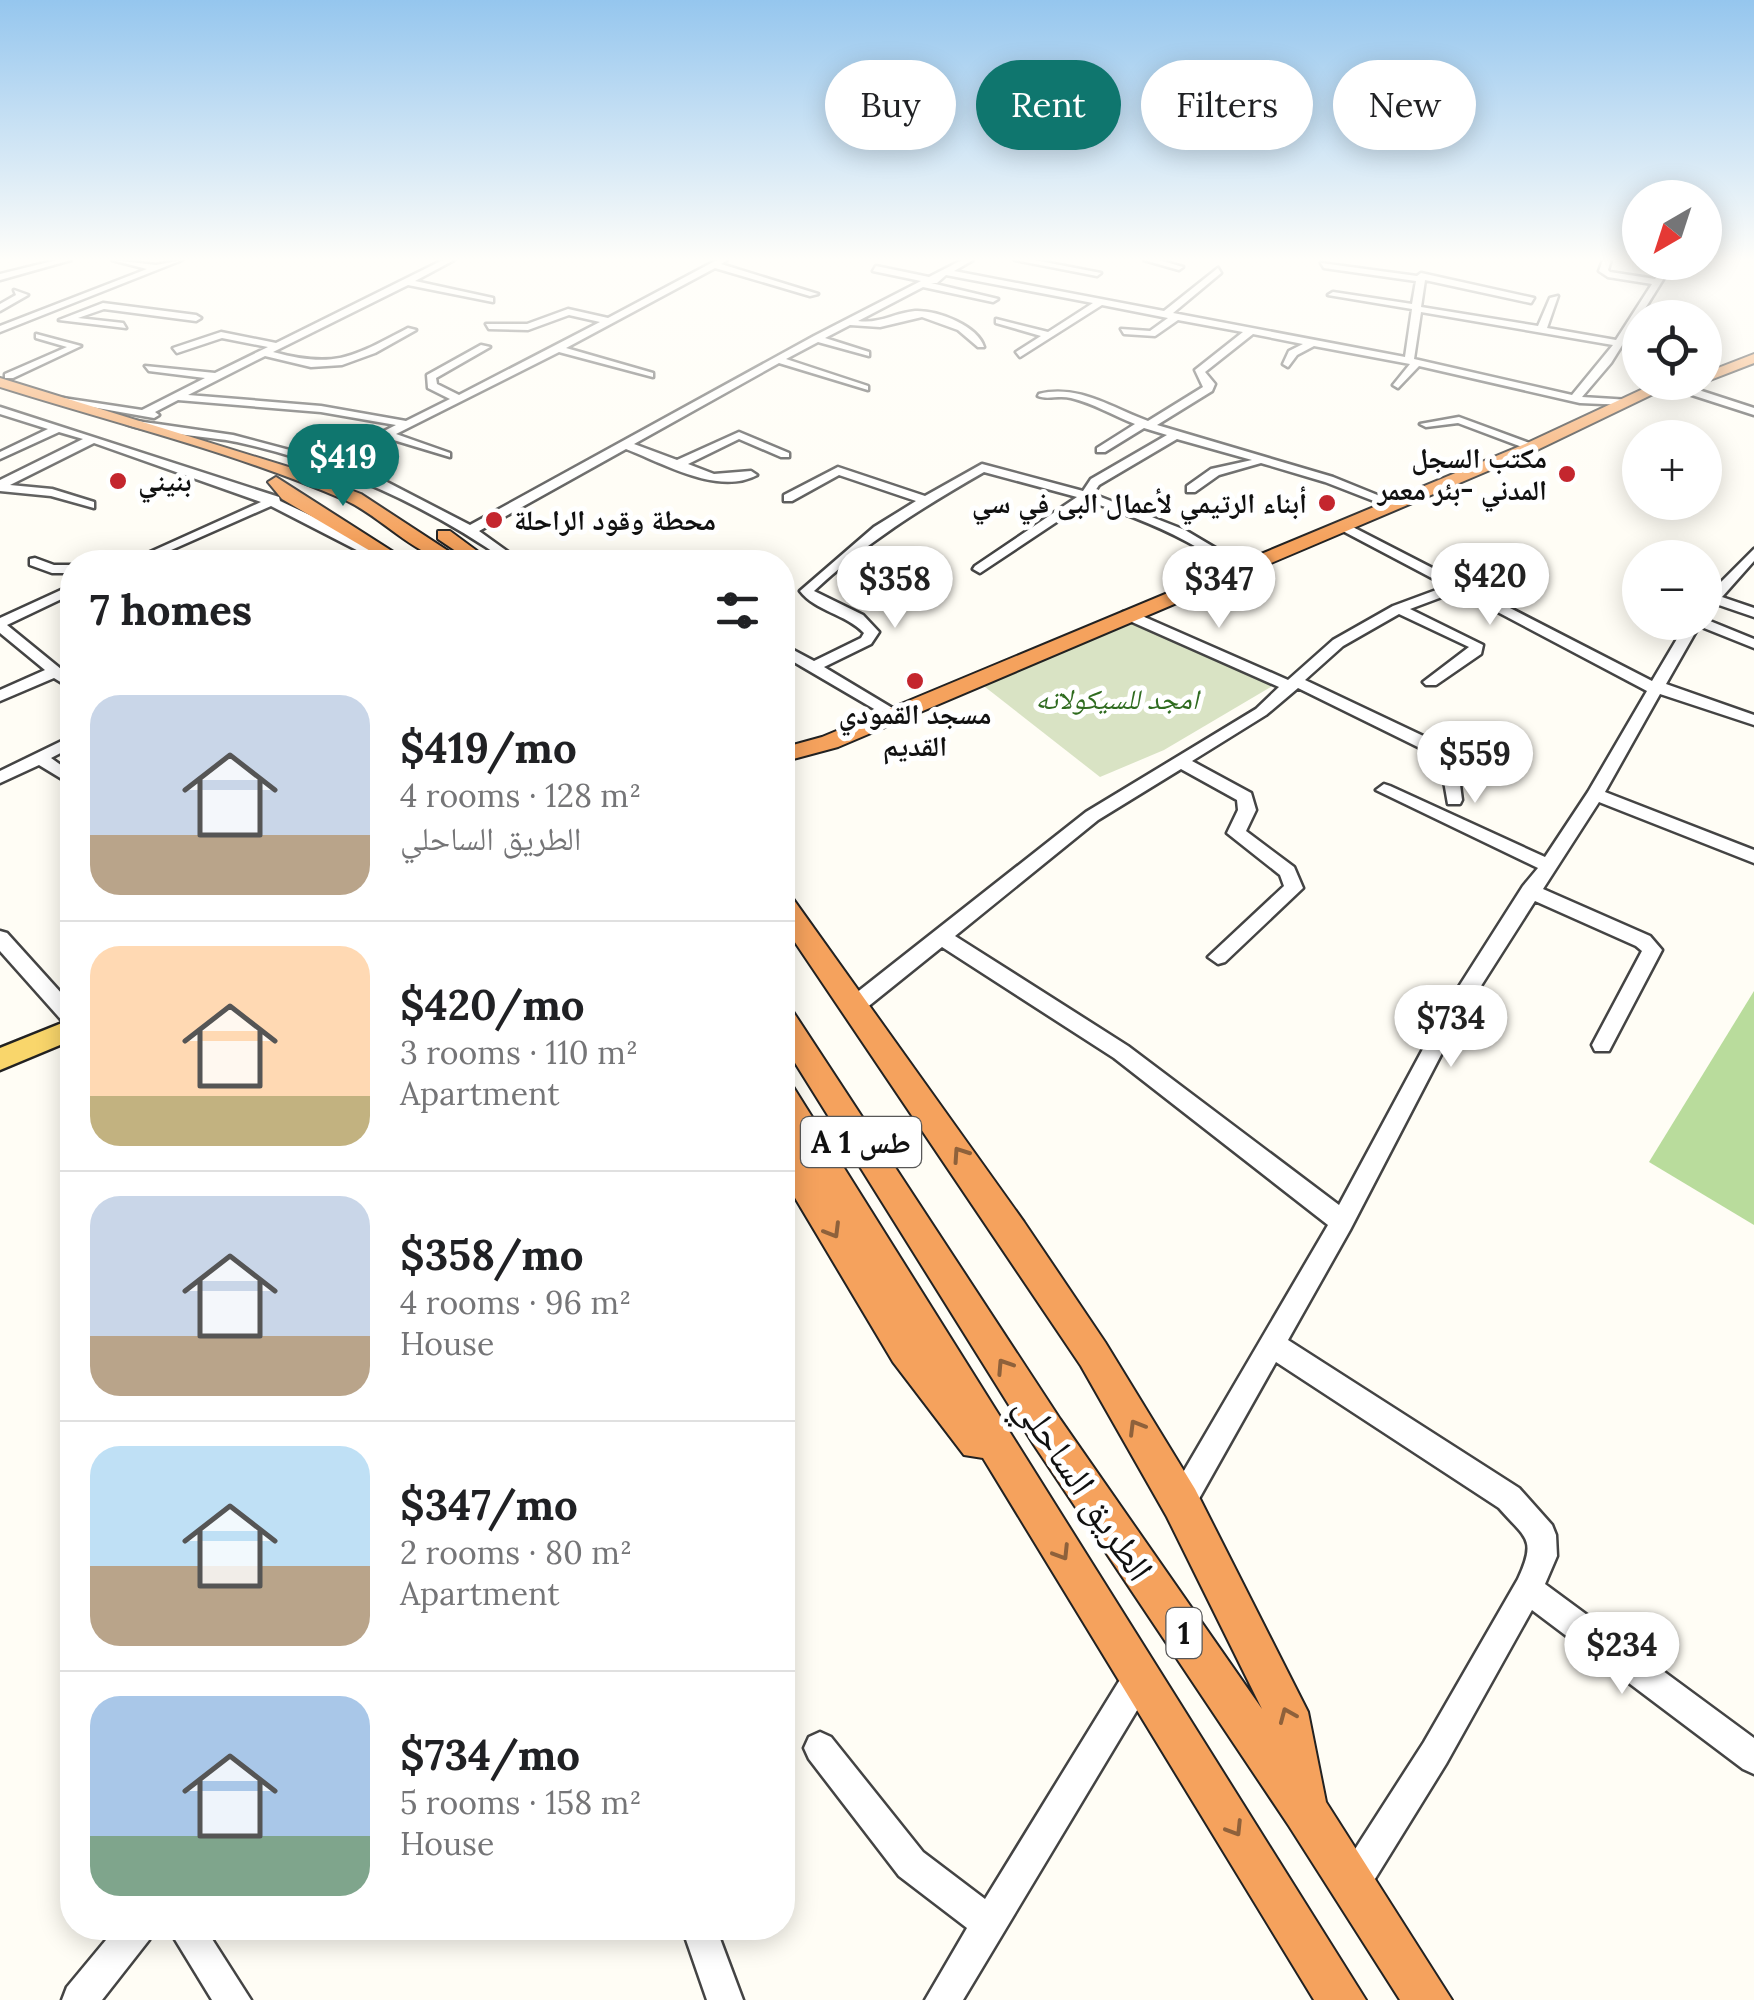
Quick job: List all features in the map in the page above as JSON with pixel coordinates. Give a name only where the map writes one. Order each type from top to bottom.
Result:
[{"type":"highway","points":[[1722,368],[1748,353]]},
{"type":"highway","points":[[1722,365],[1754,358]]},
{"type":"highway","points":[[3,377],[41,394],[289,472],[418,520],[465,550]]},
{"type":"highway","points":[[1599,416],[1632,400]]},
{"type":"highway","points":[[795,751],[830,742],[1639,400]]},
{"type":"highway","points":[[1,407],[288,495],[382,550]]},
{"type":"highway","points":[[276,491],[370,526],[408,550]]},
{"type":"highway","points":[[355,498],[436,550]]},
{"type":"highway","points":[[795,764],[830,742]]},
{"type":"highway","points":[[795,922],[1033,1263],[1181,1503],[1293,1727],[1304,1810]]},
{"type":"highway","name":"الطريق الساحلي","points":[[795,1038],[1047,1432],[1428,2000]]},
{"type":"highway","name":"الطريق الساحلي","points":[[795,1116],[900,1292],[1342,2000]]},
{"type":"highway","points":[[795,1168],[939,1399],[1032,1505]]},
{"type":"main road","points":[[0,1059],[60,1034]]},
{"type":"main road","points":[[0,1076],[60,1053]]},
{"type":"street","points":[[3,377],[59,353]]},
{"type":"street","points":[[146,412],[268,354],[314,366],[340,366],[365,353]]},
{"type":"street","points":[[459,399],[432,386],[432,378],[474,353]]},
{"type":"street","points":[[332,461],[549,353]]},
{"type":"street","points":[[573,353],[649,375]]},
{"type":"street","points":[[471,530],[790,353]]},
{"type":"street","points":[[1101,450],[1208,390],[1210,384],[1199,372],[1223,353]]},
{"type":"street","points":[[1288,364],[1293,353]]},
{"type":"street","points":[[1370,353],[1578,399],[1626,402]]},
{"type":"street","points":[[1398,385],[1413,362],[1414,353]]},
{"type":"street","points":[[1578,399],[1612,353]]},
{"type":"street","points":[[778,360],[864,388]]},
{"type":"street","points":[[149,368],[220,377]]},
{"type":"street","points":[[1043,396],[1064,393],[1174,436],[1344,482],[1396,505]]},
{"type":"street","points":[[177,397],[240,405],[315,406],[406,424]]},
{"type":"street","points":[[1578,399],[1599,416]]},
{"type":"street","points":[[63,400],[146,412],[183,428]]},
{"type":"street","points":[[1722,400],[1754,412]]},
{"type":"street","points":[[1,407],[58,428],[276,491],[370,550]]},
{"type":"street","points":[[1426,424],[1459,420],[1531,447]]},
{"type":"street","points":[[130,423],[183,428],[332,461],[402,492],[499,550]]},
{"type":"street","points":[[0,456],[58,428]]},
{"type":"street","points":[[386,434],[446,455]]},
{"type":"street","points":[[676,465],[739,435],[785,455]]},
{"type":"street","points":[[980,569],[1084,498],[1095,482],[1174,436]]},
{"type":"street","points":[[0,486],[93,438]]},
{"type":"street","points":[[626,445],[712,478],[751,475]]},
{"type":"street","points":[[1191,490],[1214,472],[1262,462]]},
{"type":"street","points":[[817,665],[866,641],[872,632],[858,618],[807,591],[864,541],[982,468],[1182,533],[1239,568]]},
{"type":"street","points":[[788,498],[838,471],[926,500]]},
{"type":"street","points":[[0,486],[52,493],[90,505]]},
{"type":"street","points":[[163,550],[276,491]]},
{"type":"street","points":[[1344,526],[1658,689],[1754,720]]},
{"type":"street","points":[[1722,589],[1754,553]]},
{"type":"street","points":[[35,562],[60,569]]},
{"type":"street","points":[[853,1007],[1092,816],[1262,712],[1338,643],[1398,610],[1457,587]]},
{"type":"street","points":[[60,595],[0,625],[60,671]]},
{"type":"street","points":[[1722,606],[1754,613]]},
{"type":"street","points":[[1398,610],[1476,645],[1476,651],[1431,682]]},
{"type":"street","points":[[1128,615],[1430,746],[1450,769],[1454,800]]},
{"type":"street","points":[[1722,631],[1754,644]]},
{"type":"street","points":[[1181,1503],[1342,1222],[1452,1016],[1529,890],[1595,794],[1684,640]]},
{"type":"street","points":[[795,654],[894,715]]},
{"type":"street","points":[[0,696],[60,677]]},
{"type":"street","points":[[0,778],[60,747]]},
{"type":"street","points":[[40,758],[60,772]]},
{"type":"street","points":[[1181,762],[1245,797],[1247,810],[1236,832],[1288,872],[1294,888],[1218,957]]},
{"type":"street","points":[[1384,790],[1547,865]]},
{"type":"street","points":[[1595,794],[1754,857]]},
{"type":"street","points":[[1529,890],[1642,940],[1652,950],[1602,1044]]},
{"type":"street","points":[[0,938],[60,1005]]},
{"type":"street","points":[[943,938],[1121,1052],[1342,1222]]},
{"type":"street","points":[[1272,1346],[1508,1498],[1542,1535],[1543,1556],[1528,1589],[1436,1753],[1353,1883]]},
{"type":"street","points":[[1528,1589],[1751,1748]]},
{"type":"street","points":[[944,2000],[1140,1676]]},
{"type":"street","points":[[820,1748],[911,1864],[988,1922]]},
{"type":"street","points":[[80,2000],[128,1940]]},
{"type":"street","points":[[193,1940],[233,2000]]},
{"type":"street","points":[[703,1940],[725,2000]]},
{"type":"green space","name":"امجد للسيكولاته","points":[[1143,618],[1274,685],[1164,750],[1100,777],[980,683]]},
{"type":"green space","points":[[1754,991],[1754,1225],[1649,1162]]},
{"type":"place","name":"مكتب السجل المدني -بئر معمر","points":[[1567,474]]},
{"type":"place","name":"بنيني","points":[[118,481]]},
{"type":"place","name":"أبناء الرتيمي لأعمال البى في سي","points":[[1327,503]]},
{"type":"place","name":"محطة وقود الراحلة","points":[[494,520]]},
{"type":"place","name":"مسجد القمودي القديم","points":[[915,681]]}]
